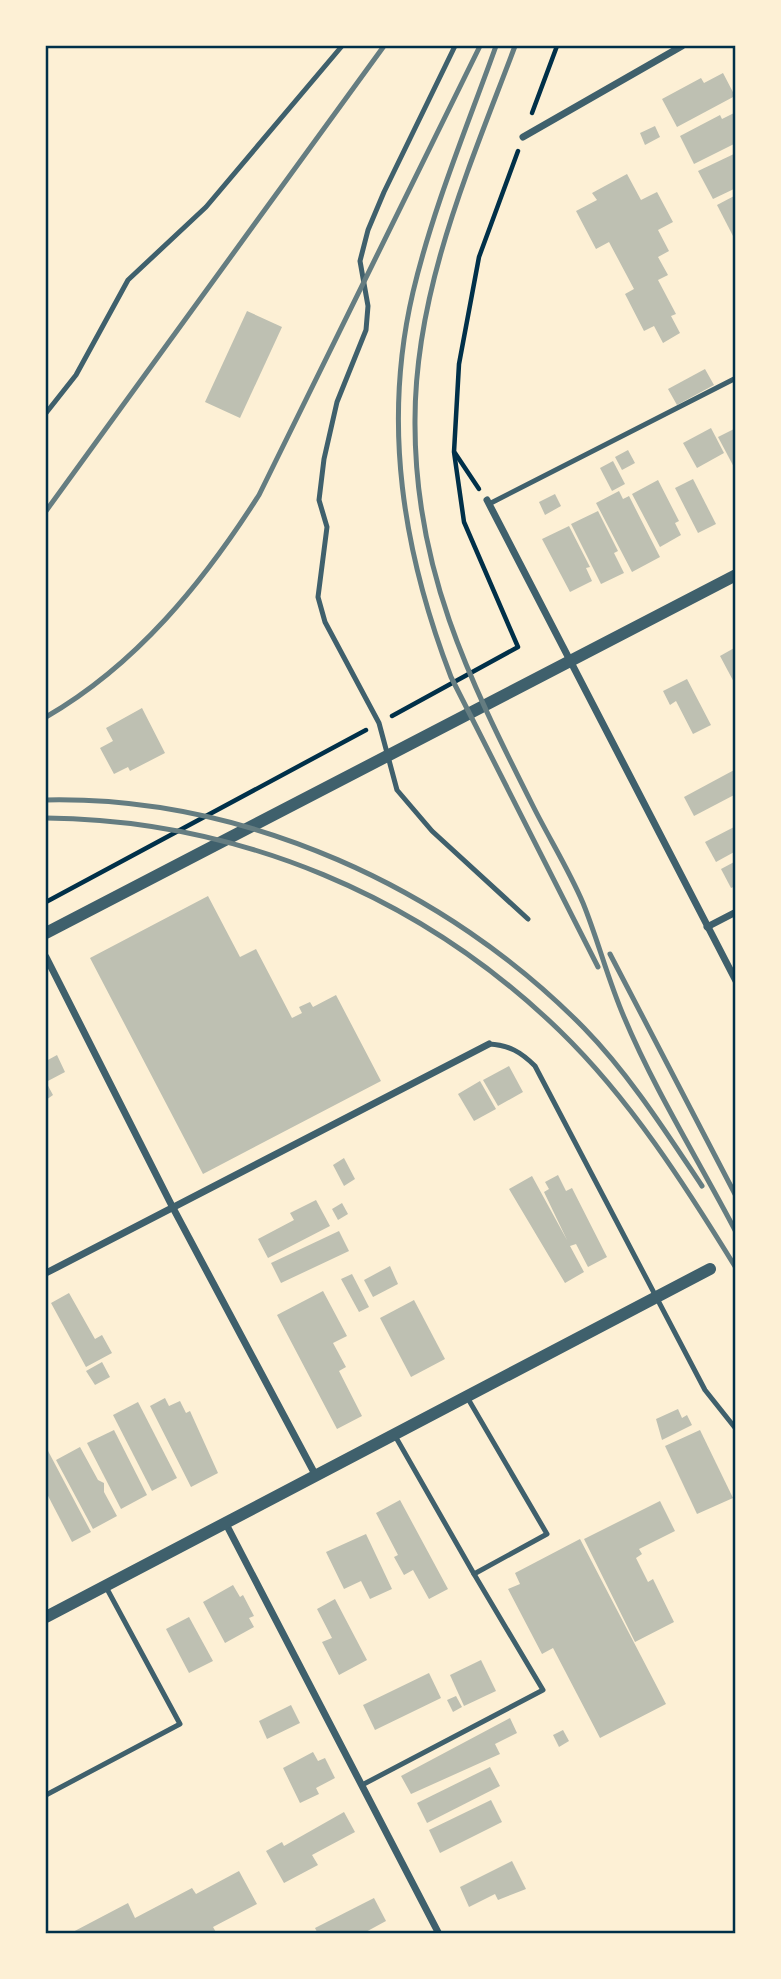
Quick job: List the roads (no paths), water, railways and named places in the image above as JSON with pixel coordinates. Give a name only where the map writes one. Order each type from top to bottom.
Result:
[{"type":"street","points":[[523,137],[682,46]]},
{"type":"street","points":[[488,502],[736,981]]},
{"type":"street","points":[[46,933],[736,575]]},
{"type":"street","points":[[707,927],[736,912]]},
{"type":"street","points":[[46,957],[172,1206],[316,1476]]},
{"type":"street","points":[[46,1273],[489,1044]]},
{"type":"street","points":[[46,1616],[710,1269]]},
{"type":"street","points":[[226,1524],[439,1934]]},
{"type":"lane","points":[[46,412],[76,375],[128,280],[206,207],[342,46]]},
{"type":"lane","points":[[455,46],[368,230],[360,261],[368,306],[366,330],[337,402],[324,459],[319,500],[327,527],[318,597],[325,622],[379,723],[397,790],[432,831],[528,919]]},
{"type":"lane","points":[[488,502],[736,378]]},
{"type":"lane","points":[[489,1044],[505,1045],[523,1054],[535,1066],[705,1390],[736,1429]]},
{"type":"lane","points":[[466,1395],[547,1534],[474,1574]]},
{"type":"lane","points":[[362,1785],[543,1690],[394,1434]]},
{"type":"lane","points":[[46,1795],[180,1724],[105,1585]]},
{"type":"railway","points":[[46,511],[384,46]]},
{"type":"railway","points":[[46,717],[109,673],[165,620],[215,560],[259,495],[480,46]]},
{"type":"railway","points":[[496,46],[440,199],[413,292],[399,390],[402,487],[420,583],[451,677],[598,967]]},
{"type":"railway","points":[[515,46],[448,229],[424,323],[417,371],[415,420],[417,474],[424,525],[449,620],[487,712],[577,891],[636,1045],[736,1232]]},
{"type":"railway","points":[[46,800],[120,803],[194,814],[267,833],[338,860],[405,893],[470,932],[529,978],[584,1028],[632,1084],[702,1186]]},
{"type":"railway","points":[[46,818],[118,822],[188,833],[257,851],[323,875],[387,905],[448,941],[506,983],[586,1057],[655,1144],[736,1268]]},
{"type":"railway","points":[[610,954],[736,1196]]}]
